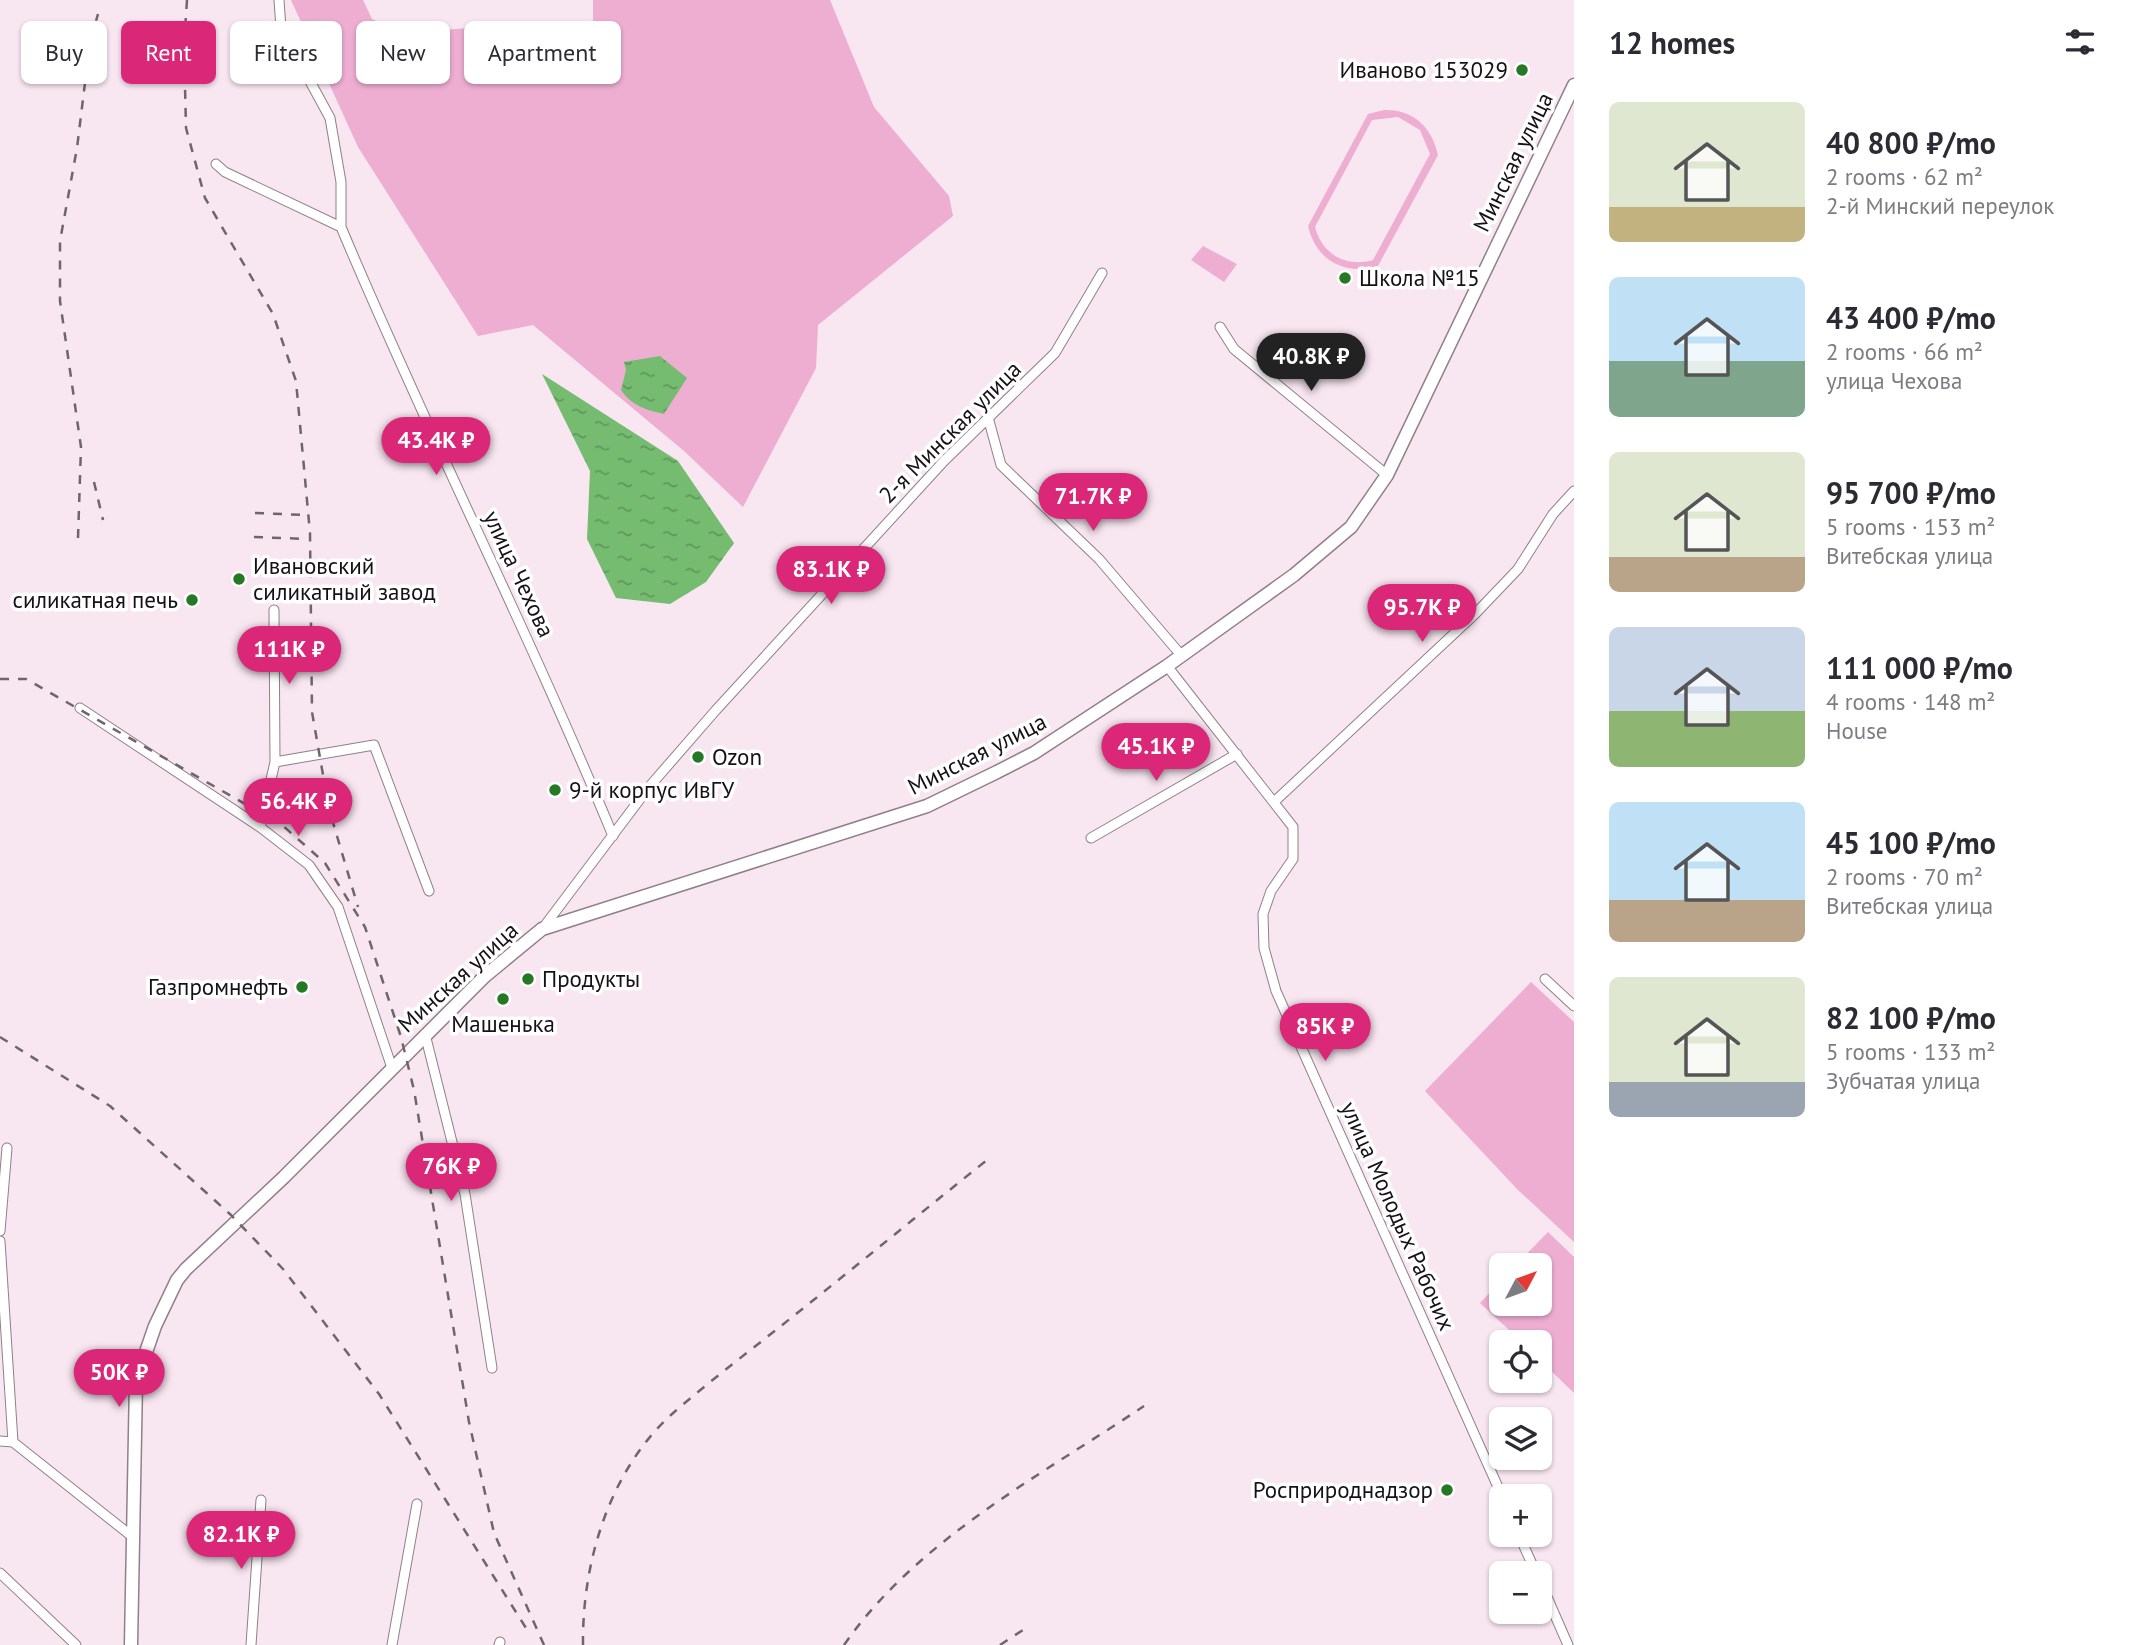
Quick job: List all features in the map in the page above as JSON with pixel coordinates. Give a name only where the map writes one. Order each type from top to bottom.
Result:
[{"type":"main road","name":"Минская улица","points":[[131,1645],[136,1381],[155,1326],[177,1280],[497,964],[542,929],[927,806],[1034,753],[1167,666],[1294,575],[1351,527],[1387,475],[1574,85]]},
{"type":"street","points":[[216,164],[225,172],[341,227],[341,182],[330,118],[281,28],[279,0]]},
{"type":"street","name":"улица Чехова","points":[[341,227],[374,307],[562,713],[613,836]]},
{"type":"street","name":"2-я Минская улица","points":[[542,929],[649,787],[726,700],[944,461],[989,421],[1055,353],[1102,273]]},
{"type":"street","points":[[1220,327],[1234,349],[1387,475]]},
{"type":"street","points":[[989,421],[1001,464],[1099,559],[1181,655]]},
{"type":"street","points":[[1274,802],[1475,614],[1518,569],[1553,514],[1574,491]]},
{"type":"street","points":[[260,827],[275,762],[274,610]]},
{"type":"street","name":"улица Молодых Рабочих","points":[[1167,666],[1293,827],[1293,859],[1270,891],[1263,914],[1264,947],[1276,991],[1497,1484]]},
{"type":"street","points":[[80,708],[260,827],[309,865],[338,907],[391,1068]]},
{"type":"street","points":[[275,762],[374,745],[429,891]]},
{"type":"street","points":[[1091,838],[1237,754]]},
{"type":"street","points":[[1545,979],[1574,1006]]},
{"type":"street","points":[[425,1034],[464,1194],[492,1368]]},
{"type":"street","points":[[0,1231],[7,1148]]},
{"type":"street","points":[[0,1241],[13,1442]]},
{"type":"street","points":[[0,1441],[13,1442],[134,1538]]},
{"type":"street","points":[[251,1645],[261,1500]]},
{"type":"street","points":[[391,1645],[416,1504]]},
{"type":"street","points":[[0,1573],[76,1645]]},
{"type":"street","points":[[1552,1608],[1568,1645]]},
{"type":"shaded area","points":[[291,0],[363,0],[372,19],[376,21],[356,21],[356,84],[450,84],[450,29],[464,28],[464,84],[621,84],[621,21],[593,21],[593,0],[830,0],[874,107],[949,196],[953,216],[818,325],[816,368],[743,507],[684,451],[533,325],[478,336],[358,147],[329,84],[342,84],[342,21],[301,21]]},
{"type":"shaded area","points":[[1394,110],[1412,116],[1426,128],[1438,155],[1378,266],[1354,269],[1343,267],[1325,256],[1312,238],[1308,226],[1368,114]],"holes":[[[1398,117],[1420,130],[1430,154],[1373,260],[1354,262],[1336,257],[1323,245],[1315,227],[1372,120]]]},
{"type":"shaded area","points":[[1203,246],[1237,264],[1224,282],[1191,260]]},
{"type":"shaded area","points":[[1531,982],[1574,1022],[1574,1242],[1518,1190],[1425,1091]]},
{"type":"shaded area","points":[[1548,1232],[1574,1257],[1574,1393],[1552,1372],[1552,1330],[1509,1330],[1494,1316],[1552,1316],[1552,1253],[1528,1253]]},
{"type":"shaded area","points":[[1489,1294],[1489,1311],[1480,1303]]},
{"type":"water","points":[[660,356],[687,378],[664,414],[640,407],[621,390],[626,370],[624,362]]},
{"type":"water","points":[[542,374],[678,461],[734,543],[706,582],[670,604],[616,598],[587,539],[590,471]]},
{"type":"railway","points":[[187,0],[184,45],[186,128],[205,198],[273,314],[296,381],[310,533],[312,712],[329,809],[358,907]]},
{"type":"railway","points":[[78,538],[81,447],[60,301],[60,241],[77,148],[90,42],[98,14]]},
{"type":"railway","points":[[94,482],[103,520]]},
{"type":"railway","points":[[255,513],[306,515]]},
{"type":"railway","points":[[254,537],[307,539]]},
{"type":"railway","points":[[248,653],[302,655]]},
{"type":"railway","points":[[0,679],[26,679],[282,825],[325,863],[365,927],[401,1037],[414,1090],[469,1422],[494,1533],[544,1645]]},
{"type":"railway","points":[[0,1037],[110,1106],[231,1215],[283,1269],[379,1394],[526,1628]]},
{"type":"railway","points":[[583,1645],[584,1614],[594,1551],[616,1491],[631,1463],[650,1437],[702,1388],[987,1160]]},
{"type":"railway","points":[[844,1645],[874,1607],[907,1573],[944,1542],[982,1512],[1144,1406]]},
{"type":"railway","points":[[1000,1645],[1026,1628]]},
{"type":"place","name":"Иваново 153029","points":[[1522,70]]},
{"type":"place","name":"Школа №15","points":[[1345,278]]},
{"type":"place","name":"Ивановский силикатный завод","points":[[239,579]]},
{"type":"place","name":"силикатная печь","points":[[192,600]]},
{"type":"place","name":"Ozon","points":[[698,757]]},
{"type":"place","name":"9-й корпус ИвГУ","points":[[555,790]]},
{"type":"place","name":"Продукты","points":[[528,979]]},
{"type":"place","name":"Газпромнефть","points":[[302,987]]},
{"type":"place","name":"Машенька","points":[[503,999]]},
{"type":"place","name":"Росприроднадзор","points":[[1447,1490]]}]
